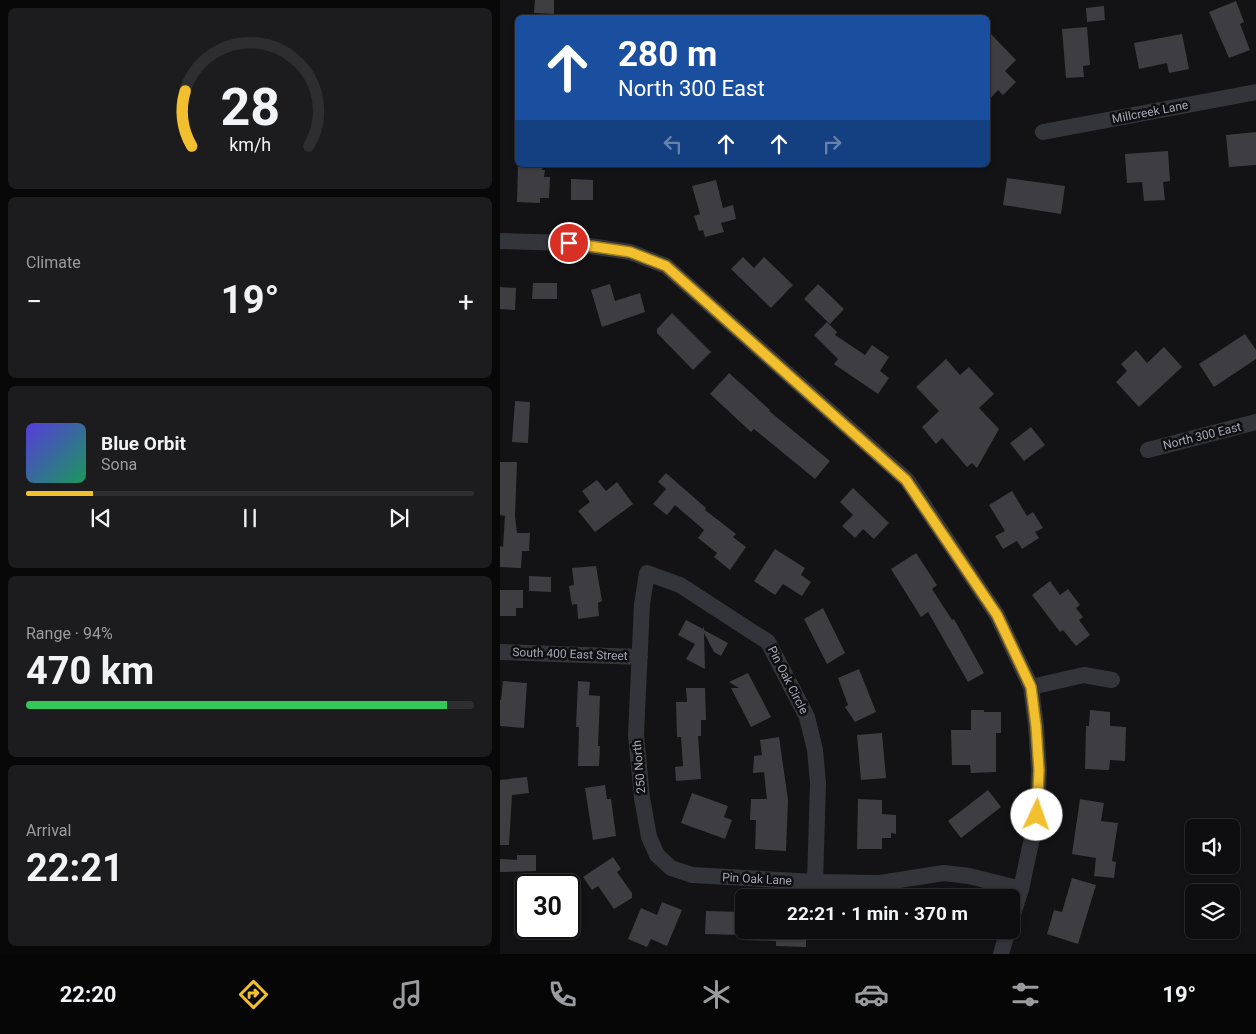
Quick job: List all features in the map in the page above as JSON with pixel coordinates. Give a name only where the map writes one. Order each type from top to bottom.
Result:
[{"type":"street","name":"Millcreek Lane","points":[[1044,132],[1256,92]]},
{"type":"street","points":[[500,241],[569,243],[630,252],[666,266],[906,480],[997,615],[1031,687],[1039,770],[1037,815],[1020,892]]},
{"type":"street","name":"North 300 East","points":[[1148,450],[1256,422]]},
{"type":"street","name":"Pin Oak Circle","points":[[640,657],[642,604],[647,573],[680,585],[768,642],[807,717],[816,750],[818,783],[815,882]]},
{"type":"street","name":"South 400 East Street","points":[[500,652],[640,657]]},
{"type":"street","name":"250 North","points":[[640,657],[636,735],[642,798],[649,837],[657,855],[671,868]]},
{"type":"street","points":[[1031,687],[1084,675],[1112,680]]},
{"type":"street","name":"Pin Oak Lane","points":[[671,868],[692,875],[880,884],[944,873],[969,876],[1021,889]]},
{"type":"street","points":[[1001,954],[1005,939]]},
{"type":"building","points":[[535,0],[554,0],[554,14],[534,13]]},
{"type":"building","points":[[1236,1],[1244,22],[1240,24],[1250,50],[1229,58],[1209,12]]},
{"type":"building","points":[[1104,6],[1105,20],[1087,22],[1086,8]]},
{"type":"building","points":[[1087,27],[1090,65],[1083,66],[1084,77],[1066,78],[1062,29]]},
{"type":"building","points":[[990,33],[1016,60],[1005,71],[1016,82],[1003,95],[998,90],[990,99]]},
{"type":"building","points":[[1182,34],[1189,69],[1169,73],[1167,63],[1139,69],[1134,43]]},
{"type":"building","points":[[1256,132],[1256,165],[1229,167],[1226,135]]},
{"type":"building","points":[[1168,151],[1170,181],[1163,182],[1165,200],[1144,201],[1142,182],[1127,183],[1125,154]]},
{"type":"building","points":[[518,167],[543,167],[542,170],[545,170],[544,177],[550,177],[549,198],[540,198],[540,203],[517,202]]},
{"type":"building","points":[[1007,178],[1065,186],[1061,214],[1003,205]]},
{"type":"building","points":[[571,179],[593,180],[593,200],[571,200]]},
{"type":"building","points":[[716,180],[723,208],[733,205],[736,219],[721,223],[724,232],[705,237],[703,230],[699,231],[694,216],[700,214],[692,186]]},
{"type":"building","points":[[743,257],[754,268],[764,257],[793,285],[771,308],[731,269]]},
{"type":"building","points":[[533,283],[557,283],[557,299],[532,299]]},
{"type":"building","points":[[610,284],[615,301],[640,293],[645,312],[602,327],[591,290]]},
{"type":"building","points":[[818,284],[844,309],[830,324],[804,299]]},
{"type":"building","points":[[500,287],[516,288],[515,310],[500,309]]},
{"type":"building","points":[[672,313],[711,352],[693,370],[657,333],[657,329]]},
{"type":"building","points":[[827,322],[837,332],[835,335],[865,355],[872,345],[889,357],[880,371],[889,378],[878,394],[834,364],[838,359],[814,335]]},
{"type":"building","points":[[1245,334],[1256,350],[1256,359],[1214,387],[1199,364]]},
{"type":"building","points":[[1164,347],[1182,367],[1139,407],[1116,382],[1127,371],[1121,364],[1136,350],[1147,363]]},
{"type":"building","points":[[946,359],[960,375],[969,367],[994,394],[979,408],[999,429],[977,468],[972,463],[967,467],[942,438],[936,444],[922,427],[939,411],[916,387]]},
{"type":"building","points":[[729,373],[769,411],[830,461],[815,479],[754,429],[751,432],[710,394]]},
{"type":"building","points":[[515,401],[530,402],[528,443],[512,442]]},
{"type":"building","points":[[1031,427],[1045,445],[1024,461],[1010,443]]},
{"type":"building","points":[[500,462],[517,462],[515,516],[517,533],[530,533],[529,551],[522,551],[521,568],[500,567],[500,546],[503,547],[505,516],[500,515]]},
{"type":"building","points":[[666,473],[706,508],[705,510],[736,534],[733,537],[746,547],[730,570],[714,557],[717,553],[698,538],[704,530],[675,505],[667,515],[653,504],[666,489],[658,482]]},
{"type":"building","points":[[597,480],[606,491],[617,482],[633,504],[595,532],[578,511],[590,502],[582,491]]},
{"type":"building","points":[[853,488],[889,523],[874,539],[863,529],[855,538],[842,526],[853,515],[840,502]]},
{"type":"building","points":[[1012,491],[1027,516],[1033,512],[1043,528],[1035,532],[1039,538],[1022,549],[1017,541],[1003,549],[995,536],[1005,531],[989,505]]},
{"type":"building","points":[[775,549],[805,568],[801,575],[811,582],[802,596],[783,584],[775,595],[754,581]]},
{"type":"building","points":[[916,553],[937,585],[932,589],[952,620],[954,619],[984,673],[968,682],[928,612],[921,617],[891,569]]},
{"type":"building","points":[[596,566],[602,601],[598,603],[599,616],[578,619],[577,604],[572,605],[569,586],[574,585],[572,568]]},
{"type":"building","points":[[529,576],[551,577],[551,592],[529,591]]},
{"type":"building","points":[[1050,581],[1060,595],[1068,589],[1080,605],[1076,608],[1083,617],[1079,620],[1090,635],[1076,646],[1063,630],[1060,632],[1032,595]]},
{"type":"building","points":[[500,590],[523,590],[523,608],[516,608],[516,616],[500,616]]},
{"type":"building","points":[[823,608],[845,653],[827,664],[804,619]]},
{"type":"building","points":[[686,620],[703,629],[704,626],[704,630],[728,643],[721,656],[714,652],[704,633],[705,669],[686,659],[695,644],[678,635]]},
{"type":"building","points":[[859,669],[876,712],[855,722],[845,707],[848,705],[838,678]]},
{"type":"building","points":[[748,673],[771,717],[751,727],[731,688],[739,688],[729,682]]},
{"type":"building","points":[[503,681],[527,683],[524,728],[500,726],[500,700]]},
{"type":"building","points":[[578,681],[590,682],[589,695],[600,696],[599,766],[578,766],[579,727],[576,727]]},
{"type":"building","points":[[686,688],[705,688],[706,720],[701,720],[701,736],[698,736],[701,779],[676,781],[675,767],[683,766],[681,737],[677,737],[676,702],[687,702]]},
{"type":"building","points":[[971,710],[1001,712],[1001,733],[996,733],[996,772],[971,773],[970,765],[952,765],[951,730],[971,730]]},
{"type":"building","points":[[1090,710],[1110,712],[1110,726],[1126,727],[1125,761],[1110,760],[1109,770],[1085,769],[1086,726],[1089,726]]},
{"type":"building","points":[[882,733],[886,778],[861,780],[857,735]]},
{"type":"building","points":[[779,737],[788,800],[786,851],[755,849],[756,820],[750,820],[751,799],[767,799],[764,772],[753,773],[754,756],[762,755],[760,740]]},
{"type":"building","points":[[527,777],[529,793],[512,795],[509,845],[500,845],[500,780]]},
{"type":"building","points":[[605,785],[607,799],[611,799],[616,836],[593,840],[585,788]]},
{"type":"building","points":[[988,790],[1001,807],[961,838],[948,821]]},
{"type":"building","points":[[692,793],[728,806],[724,817],[732,820],[725,839],[681,823]]},
{"type":"building","points":[[858,799],[882,800],[882,814],[896,815],[896,834],[891,833],[891,838],[882,838],[882,849],[857,849]]},
{"type":"building","points":[[1080,799],[1104,803],[1101,821],[1118,823],[1112,861],[1116,862],[1114,878],[1094,876],[1096,858],[1072,854]]},
{"type":"building","points":[[517,855],[536,855],[536,871],[500,872],[500,859],[517,860]]},
{"type":"building","points":[[613,857],[621,869],[617,872],[632,893],[632,898],[614,909],[598,886],[592,890],[583,877]]},
{"type":"building","points":[[1072,878],[1096,885],[1078,944],[1047,934],[1054,910],[1062,912]]},
{"type":"building","points":[[662,902],[682,910],[667,946],[651,939],[647,947],[628,939],[641,908],[657,915]]},
{"type":"building","points":[[706,911],[735,912],[735,935],[705,934]]},
{"type":"building","points":[[806,939],[806,947],[776,946],[776,941],[742,940]]},
{"type":"route","points":[[569,243],[630,252],[666,266],[906,480],[997,615],[1031,687],[1039,770],[1037,815]]}]
